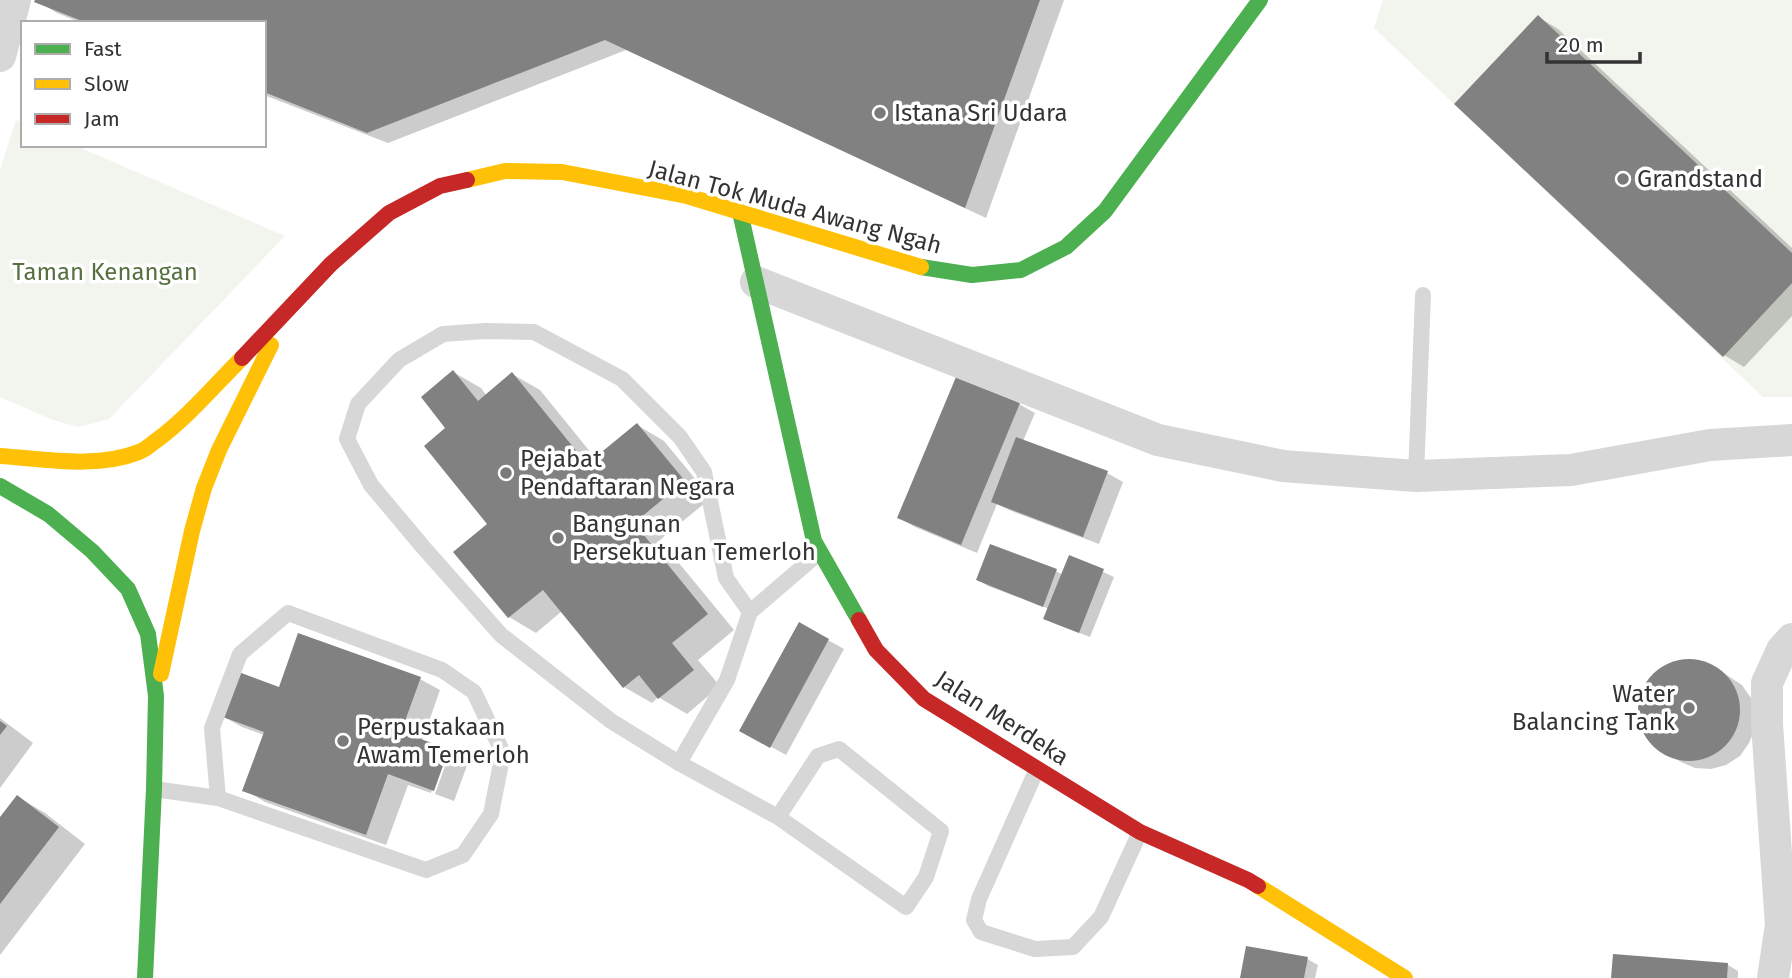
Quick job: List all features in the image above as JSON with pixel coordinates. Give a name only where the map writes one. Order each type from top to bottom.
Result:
[{"type":"main road","name":"Jalan Tok Muda Awang Ngah","points":[[0,456],[98,461],[141,452],[189,412],[331,264],[389,213],[440,186],[505,171],[562,172],[687,196],[926,269],[972,275],[1021,270],[1066,247],[1105,211],[1260,0]]},
{"type":"main road","name":"Jalan Merdeka","points":[[740,212],[814,541],[876,650],[925,699],[1037,769],[1140,832],[1248,880],[1405,978]]},
{"type":"main road","name":"Jalan Tok Muda Awang Ngah","points":[[156,696],[204,488],[219,450],[285,314]]},
{"type":"main road","name":"Jalan Tok Muda Awang Ngah","points":[[0,486],[48,514],[93,551],[128,589],[148,634],[156,696],[145,978]]},
{"type":"street","points":[[0,56],[15,0]]},
{"type":"street","points":[[756,282],[1158,440],[1283,466],[1416,476],[1570,470],[1710,445],[1792,440]]},
{"type":"street","points":[[1773,978],[1781,925],[1767,683],[1782,650],[1792,639]]},
{"type":"lane","points":[[1416,476],[1423,295]]},
{"type":"lane","points":[[750,612],[726,578],[704,472],[680,437],[622,379],[534,332],[443,334],[399,360],[358,404],[347,439],[371,485],[501,635],[611,721],[679,763],[778,817],[906,907],[926,877],[941,831],[839,749],[818,756],[778,817]]},
{"type":"lane","points":[[679,763],[727,680],[750,612],[820,552]]},
{"type":"lane","points":[[154,789],[218,798],[426,870],[463,855],[491,814],[503,753],[474,692],[442,670],[288,613],[240,654],[212,728],[218,798]]},
{"type":"lane","points":[[1037,769],[979,899],[974,920],[981,932],[1035,949],[1073,947],[1101,917],[1140,832]]},
{"type":"green space","points":[[1383,0],[1792,0],[1792,397],[1763,397],[1374,28]]},
{"type":"green space","name":"Taman Kenangan","points":[[16,120],[21,122],[21,147],[79,147],[285,236],[109,419],[78,427],[53,420],[0,397],[0,170]]},
{"type":"building","name":"Istana Sri Udara","points":[[1040,0],[965,208],[605,40],[367,133],[266,93],[266,21],[82,21],[34,2]]},
{"type":"building","name":"Grandstand","points":[[1538,15],[1792,253],[1792,283],[1723,357],[1454,104]]},
{"type":"building","name":"Bangunan Persekutuan Temerloh","points":[[453,370],[478,401],[512,372],[587,464],[637,423],[685,481],[634,523],[708,614],[672,643],[694,670],[658,699],[639,675],[623,688],[543,590],[508,618],[453,552],[487,524],[424,446],[445,428],[421,397]]},
{"type":"building","points":[[956,377],[1020,403],[961,545],[897,518]]},
{"type":"building","points":[[1016,437],[1108,471],[1083,537],[991,502]]},
{"type":"building","points":[[990,544],[1057,569],[1043,607],[976,580]]},
{"type":"building","points":[[1069,555],[1104,569],[1079,633],[1043,619]]},
{"type":"building","points":[[799,622],[829,639],[770,748],[739,731]]},
{"type":"building","name":"Perpustakaan Awam Temerloh","points":[[298,633],[421,677],[401,732],[449,749],[434,791],[388,774],[366,835],[242,791],[264,732],[220,716],[236,671],[279,687]]},
{"type":"building","name":"Water Balancing Tank","points":[[1689,659],[1708,663],[1725,674],[1736,691],[1740,710],[1736,729],[1725,746],[1708,757],[1689,761],[1670,757],[1653,746],[1642,729],[1638,710],[1642,691],[1653,674],[1670,663]]},
{"type":"building","points":[[0,721],[7,726],[0,735]]},
{"type":"building","points":[[17,795],[59,827],[0,904],[0,817]]},
{"type":"building","points":[[1246,946],[1308,957],[1304,978],[1240,978]]},
{"type":"building","points":[[1613,954],[1728,963],[1727,978],[1611,978]]},
{"type":"traffic: fast","points":[[921,267],[972,275],[1021,270],[1066,247],[1105,211],[1260,0]]},
{"type":"traffic: fast","points":[[740,212],[814,541],[859,620]]},
{"type":"traffic: fast","points":[[0,486],[48,514],[92,551],[128,589],[148,634],[156,696],[145,978]]},
{"type":"traffic: slow","points":[[467,180],[505,171],[562,172],[687,196],[921,267]]},
{"type":"traffic: slow","points":[[161,674],[204,488],[219,450],[271,345]]},
{"type":"traffic: slow","points":[[0,456],[88,462],[139,452],[157,440],[201,401],[242,358]]},
{"type":"traffic: slow","points":[[1258,886],[1405,978]]},
{"type":"traffic: jam","points":[[242,358],[331,264],[389,213],[440,186],[467,180]]},
{"type":"traffic: jam","points":[[859,620],[876,650],[924,699],[1140,832],[1258,886]]},
{"type":"place","name":"Istana Sri Udara","points":[[880,113]]},
{"type":"place","name":"Grandstand","points":[[1623,179]]},
{"type":"place","name":"Pejabat Pendaftaran Negara","points":[[506,473]]},
{"type":"place","name":"Bangunan Persekutuan Temerloh","points":[[558,538]]},
{"type":"place","name":"Water Balancing Tank","points":[[1689,708]]},
{"type":"place","name":"Perpustakaan Awam Temerloh","points":[[343,741]]}]
